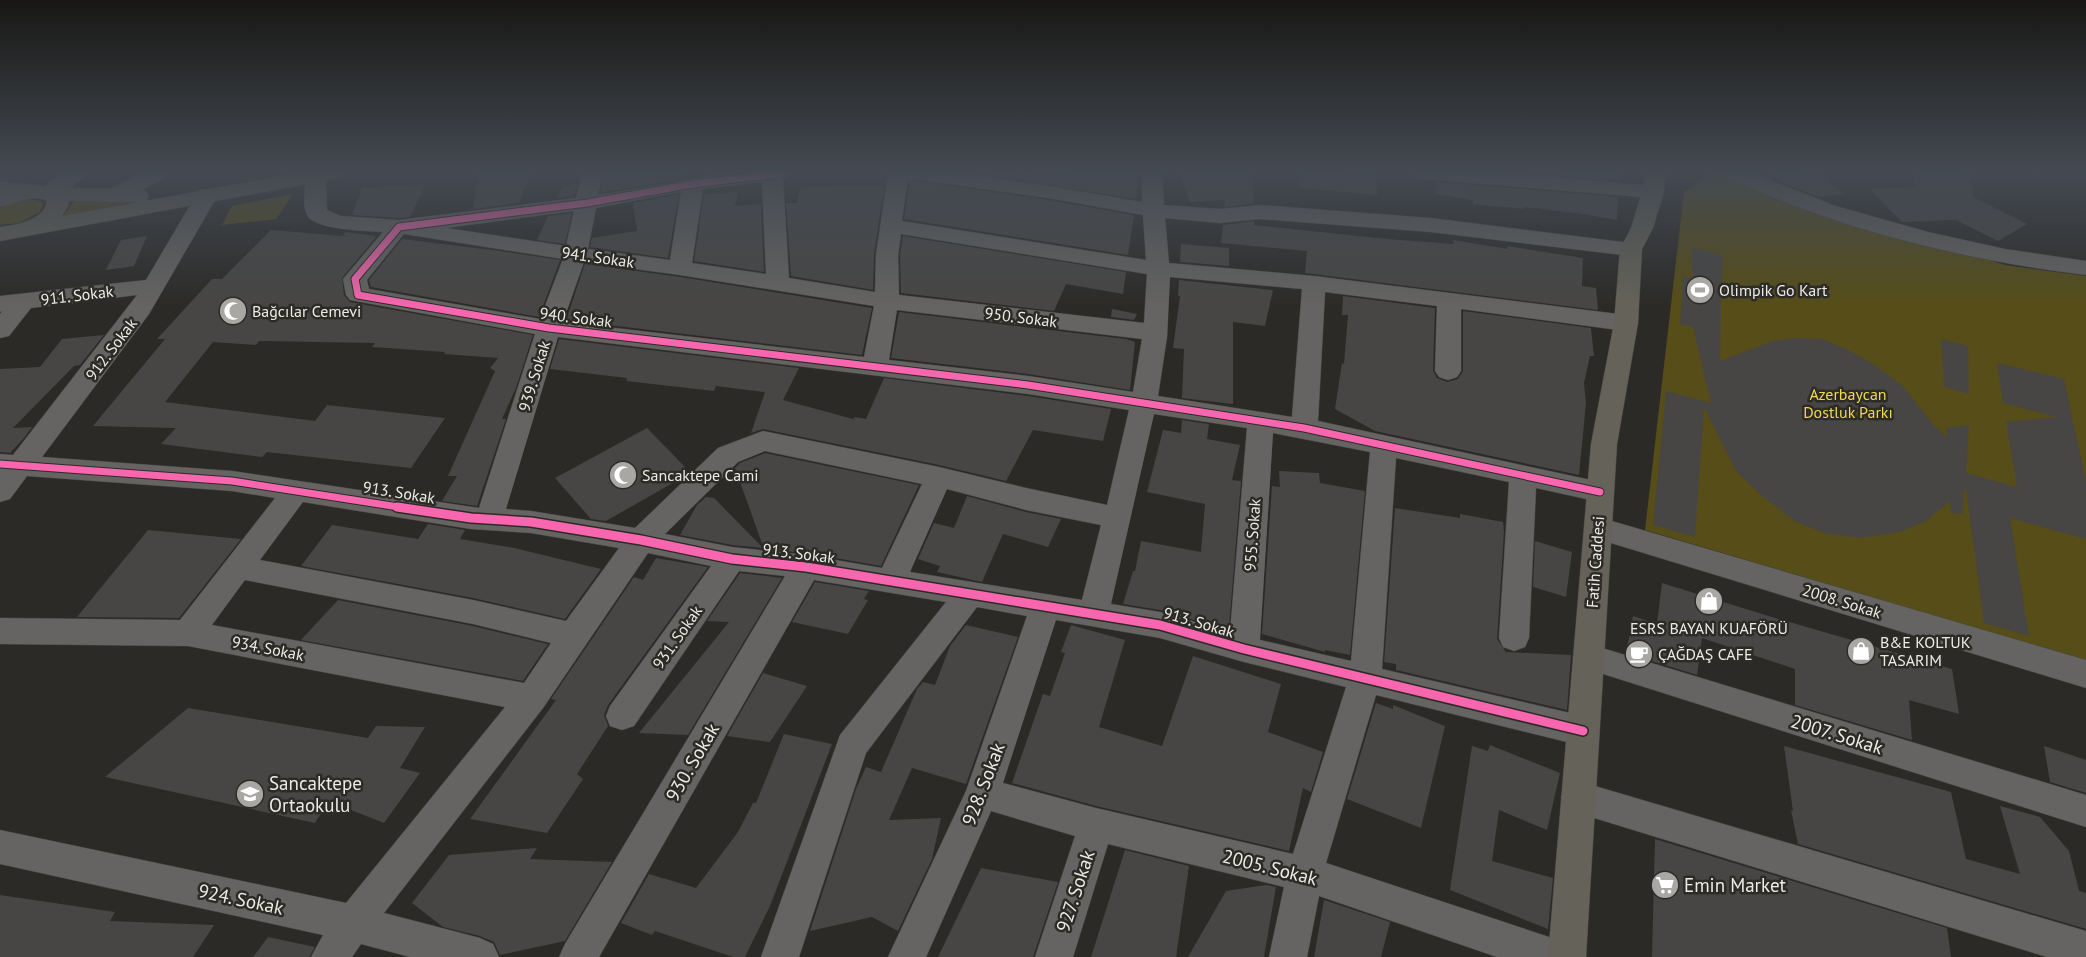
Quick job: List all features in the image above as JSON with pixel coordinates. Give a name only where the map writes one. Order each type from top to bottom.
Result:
[{"type":"main road","points":[[9,233],[47,218]]},
{"type":"main road","points":[[9,233],[89,218]]},
{"type":"main road","name":"Fatih Caddesi","points":[[1567,957],[1604,444],[1626,323],[1631,249],[1645,218]]},
{"type":"street","name":"912. Sokak","points":[[0,492],[11,464],[141,309],[194,218]]},
{"type":"street","name":"941. Sokak","points":[[326,218],[337,222],[399,227],[778,282],[887,301]]},
{"type":"street","points":[[399,227],[472,218]]},
{"type":"street","name":"939. Sokak","points":[[489,520],[550,328],[576,254],[584,218]]},
{"type":"street","points":[[680,268],[688,218]]},
{"type":"street","points":[[774,218],[778,282]]},
{"type":"street","points":[[875,367],[887,301],[887,254],[892,218]]},
{"type":"street","points":[[1094,614],[1144,402],[1158,299],[1158,269],[1153,218]]},
{"type":"street","points":[[1334,218],[1431,225],[1631,249]]},
{"type":"street","points":[[1851,218],[1881,227],[1994,254],[2086,268]]},
{"type":"street","points":[[891,226],[1158,269],[1314,283],[1626,323]]},
{"type":"street","name":"940. Sokak","points":[[399,227],[355,279],[358,296],[550,328],[1028,385],[1261,420],[1600,492]]},
{"type":"street","points":[[1304,428],[1314,283]]},
{"type":"street","name":"911. Sokak","points":[[0,304],[154,286]]},
{"type":"street","points":[[0,330],[24,301]]},
{"type":"street","name":"950. Sokak","points":[[887,301],[1154,332]]},
{"type":"street","points":[[1448,371],[1449,301]]},
{"type":"street","name":"955. Sokak","points":[[1244,650],[1261,420]]},
{"type":"street","points":[[330,957],[353,922],[532,698],[641,540],[728,455],[763,441],[939,477],[1026,499],[1118,518]]},
{"type":"street","points":[[1288,957],[1305,874],[1365,678],[1384,445]]},
{"type":"street","name":"913. Sokak","points":[[11,464],[227,481],[489,520],[531,522],[641,540],[732,559],[806,567],[1160,625],[1244,650],[1583,731]]},
{"type":"street","points":[[1514,638],[1523,476]]},
{"type":"street","points":[[891,581],[939,477]]},
{"type":"street","points":[[188,633],[297,490]]},
{"type":"street","name":"2008. Sokak","points":[[1598,528],[2086,674]]},
{"type":"street","name":"931. Sokak","points":[[622,716],[732,559]]},
{"type":"street","points":[[238,567],[473,612],[573,636]]},
{"type":"street","name":"930. Sokak","points":[[578,957],[806,567]]},
{"type":"street","points":[[780,957],[852,746],[970,594]]},
{"type":"street","name":"928. Sokak","points":[[907,957],[982,793],[1046,606]]},
{"type":"street","name":"934. Sokak","points":[[0,631],[188,633],[532,698]]},
{"type":"street","name":"2007. Sokak","points":[[1588,657],[2086,811]]},
{"type":"street","name":"2005. Sokak","points":[[982,793],[1096,826],[1305,874],[1552,957]]},
{"type":"street","points":[[1578,796],[2086,950]]},
{"type":"street","name":"927. Sokak","points":[[1054,957],[1096,826]]},
{"type":"street","name":"924. Sokak","points":[[0,847],[353,922],[480,957]]},
{"type":"green space","points":[[0,218],[29,218],[19,223],[0,225]]},
{"type":"green space","points":[[226,218],[277,218],[276,219],[222,225]]},
{"type":"green space","name":"Azerbaycan Dostluk Parkı","points":[[1681,218],[1857,218],[2005,265],[2086,276],[2086,661],[1645,530]]},
{"type":"building","points":[[547,218],[571,218],[565,244],[537,240]]},
{"type":"building","points":[[635,218],[675,218],[668,258],[590,247],[592,238],[637,231]]},
{"type":"building","points":[[700,218],[762,218],[764,272],[694,261]]},
{"type":"building","points":[[787,218],[879,218],[874,255],[873,290],[791,276]]},
{"type":"building","points":[[904,218],[1134,218],[1128,255]]},
{"type":"building","points":[[1604,218],[1617,218],[1617,220]]},
{"type":"building","points":[[1898,218],[2014,218],[2027,224],[1998,241],[1956,220],[1902,222]]},
{"type":"building","points":[[1254,221],[1254,225],[1454,244],[1453,240],[1583,258],[1582,286],[1596,288],[1598,310],[1305,273],[1307,251],[1221,243],[1223,225]]},
{"type":"building","points":[[271,230],[343,236],[345,232],[377,236],[342,278],[344,295],[350,302],[533,335],[516,388],[502,419],[506,419],[477,506],[442,501],[457,476],[448,476],[495,371],[490,368],[498,358],[372,347],[375,343],[259,341],[256,345],[213,342],[165,402],[315,421],[327,405],[445,418],[411,468],[267,452],[262,457],[161,444],[176,428],[93,426],[165,339],[157,339],[212,279],[222,279]]},
{"type":"building","points":[[147,236],[134,266],[106,270],[121,240]]},
{"type":"building","points":[[903,236],[1126,272],[1123,294],[1066,284],[1054,311],[901,293],[900,255]]},
{"type":"building","points":[[402,239],[560,260],[539,317],[371,287],[369,280]]},
{"type":"building","points":[[1181,244],[1229,248],[1229,266],[1180,262]]},
{"type":"building","points":[[1692,248],[1722,255],[1720,361],[1773,341],[1793,338],[1822,339],[1846,349],[1870,362],[1902,385],[1936,428],[1947,438],[1946,428],[1969,425],[1966,473],[2017,487],[2006,422],[2057,417],[2003,403],[1997,363],[2064,379],[2086,482],[2086,539],[2010,518],[2029,636],[1984,623],[1966,489],[1964,490],[1962,514],[1951,513],[1950,501],[1926,521],[1900,532],[1861,538],[1827,534],[1794,521],[1760,494],[1736,471],[1704,407],[1695,537],[1653,525],[1666,391],[1711,403],[1693,327],[1680,324],[1683,276],[1692,279]]},
{"type":"building","points":[[585,264],[680,277],[872,308],[862,355],[566,320]]},
{"type":"building","points":[[1179,280],[1273,290],[1265,326],[1233,322],[1233,404],[1182,398],[1184,349],[1173,348],[1180,296],[1178,296]]},
{"type":"building","points":[[1343,296],[1435,308],[1433,371],[1437,378],[1447,382],[1458,379],[1463,371],[1463,311],[1591,328],[1594,356],[1590,356],[1584,383],[1586,403],[1579,475],[1375,431],[1335,409],[1342,363],[1344,364],[1348,315],[1342,315]]},
{"type":"building","points":[[1112,309],[1137,314],[1134,320],[1111,317]]},
{"type":"building","points":[[899,312],[1126,339],[1135,342],[1130,390],[1028,374],[891,358]]},
{"type":"building","points":[[104,335],[80,365],[74,366],[13,428],[32,427],[24,438],[10,453],[0,452],[0,369],[40,367],[62,339]]},
{"type":"building","points":[[559,339],[799,368],[783,400],[853,419],[855,417],[866,419],[884,378],[1028,396],[1111,409],[1103,441],[1033,430],[1006,481],[939,465],[763,429],[751,433],[765,392],[716,386],[714,391],[626,381],[627,378],[550,369]]},
{"type":"building","points":[[1941,339],[1968,346],[1969,394],[1944,387]]},
{"type":"building","points":[[1182,420],[1209,424],[1207,439],[1240,445],[1232,480],[1241,481],[1229,627],[1211,625],[1160,610],[1123,604],[1133,571],[1135,571],[1141,541],[1201,552],[1205,504],[1147,492],[1163,430],[1181,433]]},
{"type":"building","name":"Sancaktepe Cami","points":[[647,428],[685,467],[685,476],[606,521],[591,519],[555,478]]},
{"type":"building","points":[[765,453],[919,485],[881,566],[806,553],[764,549],[735,468],[740,463]]},
{"type":"building","points":[[1279,471],[1319,473],[1320,483],[1365,491],[1350,655],[1325,650],[1325,652],[1262,634],[1272,486],[1280,487]]},
{"type":"building","points":[[967,496],[1026,512],[1061,519],[1048,547],[1003,534],[982,582],[937,572],[940,566],[918,559],[934,523],[954,528]]},
{"type":"building","points":[[706,497],[714,498],[763,548],[732,545],[680,535],[697,505]]},
{"type":"building","points":[[1395,508],[1460,518],[1460,514],[1503,522],[1504,532],[1497,639],[1506,652],[1571,655],[1567,710],[1396,670],[1396,664],[1384,662]]},
{"type":"building","points":[[428,524],[465,530],[460,539],[514,548],[601,569],[565,619],[473,598],[301,566],[332,525],[418,539]]},
{"type":"building","points":[[148,530],[241,539],[179,618],[77,617]]},
{"type":"building","points":[[1535,541],[1572,552],[1566,597],[1533,587]]},
{"type":"building","points":[[656,558],[708,567],[608,705],[604,715],[608,726],[577,774],[583,779],[547,833],[470,819],[556,700],[551,699],[634,577],[643,580]]},
{"type":"building","points":[[740,573],[782,578],[688,735],[639,733],[729,622],[707,621]]},
{"type":"building","points":[[815,582],[869,591],[864,599],[868,600],[848,634],[792,622]]},
{"type":"building","points":[[1662,583],[1952,669],[1959,714],[1909,700],[1912,740],[1795,705],[1795,669],[1702,638],[1697,675],[1626,653],[1633,616],[1657,624]]},
{"type":"building","points":[[338,600],[473,626],[548,644],[523,681],[301,640]]},
{"type":"building","points":[[966,625],[1018,637],[966,784],[912,768],[889,820],[941,818],[932,859],[898,931],[872,917],[810,931],[856,789],[866,767],[881,772],[917,689],[923,682],[935,685],[950,646]]},
{"type":"building","points":[[1071,625],[1125,640],[1099,727],[1162,746],[1193,656],[1281,684],[1268,732],[1323,752],[1311,792],[1303,788],[1289,851],[1096,806],[1012,783],[1043,694],[1050,696],[1065,653],[1061,652]]},
{"type":"building","points":[[763,673],[807,686],[770,742],[727,736]]},
{"type":"building","points":[[1376,703],[1393,709],[1393,705],[1445,726],[1421,828],[1347,799]]},
{"type":"building","points":[[188,708],[368,738],[376,726],[425,727],[400,768],[420,773],[384,823],[328,801],[315,823],[105,777]]},
{"type":"building","points":[[784,734],[832,744],[770,906],[745,957],[733,957],[655,931],[652,935],[621,923],[649,874],[696,888],[738,832],[753,803],[756,803]]},
{"type":"building","points":[[1490,745],[1560,773],[1547,830],[1499,810],[1492,861],[1553,878],[1548,929],[1450,890],[1472,746],[1488,751]]},
{"type":"building","points":[[1784,746],[1951,792],[1966,859],[2020,874],[2000,806],[2040,817],[2069,851],[2079,891],[2086,893],[2086,929],[1798,844],[1791,810],[1793,811]]},
{"type":"building","points":[[2044,746],[2086,760],[2086,793],[2050,782]]},
{"type":"building","points":[[1655,839],[1947,928],[1951,957],[1652,957]]},
{"type":"building","points":[[537,848],[530,859],[612,862],[565,941],[500,955],[494,942],[480,936],[443,927],[412,903],[449,855]]},
{"type":"building","points":[[1125,850],[1189,866],[1176,957],[1091,957]]},
{"type":"building","points":[[981,868],[1058,882],[1033,957],[938,957]]},
{"type":"building","points":[[1266,885],[1276,887],[1264,957],[1188,957],[1226,891]]},
{"type":"building","points":[[0,895],[115,912],[110,921],[214,925],[193,957],[0,957]]},
{"type":"building","points":[[1324,900],[1390,922],[1381,957],[1314,957]]},
{"type":"building","points":[[268,937],[315,947],[309,957],[253,957]]},
{"type":"cycle path","points":[[472,218],[399,227],[355,279],[358,295],[549,328],[1028,385],[1304,428],[1600,492]]},
{"type":"cycle path","points":[[0,464],[232,481],[471,518],[531,522],[641,540],[732,559],[806,567],[1160,625],[1244,649],[1583,731]]},
{"type":"place","name":"Olimpik Go Kart","points":[[1700,290]]},
{"type":"place","name":"Bağcılar Cemevi","points":[[233,311]]},
{"type":"place","name":"Sancaktepe Cami","points":[[623,475]]},
{"type":"place","name":"ESRS BAYAN KUAFÖRÜ","points":[[1709,601]]},
{"type":"place","name":"B&E KOLTUK TASARIM","points":[[1861,651]]},
{"type":"place","name":"ÇAĞDAŞ CAFE","points":[[1639,654]]},
{"type":"place","name":"Sancaktepe Ortaokulu","points":[[250,794]]},
{"type":"place","name":"Emin Market","points":[[1665,885]]}]
